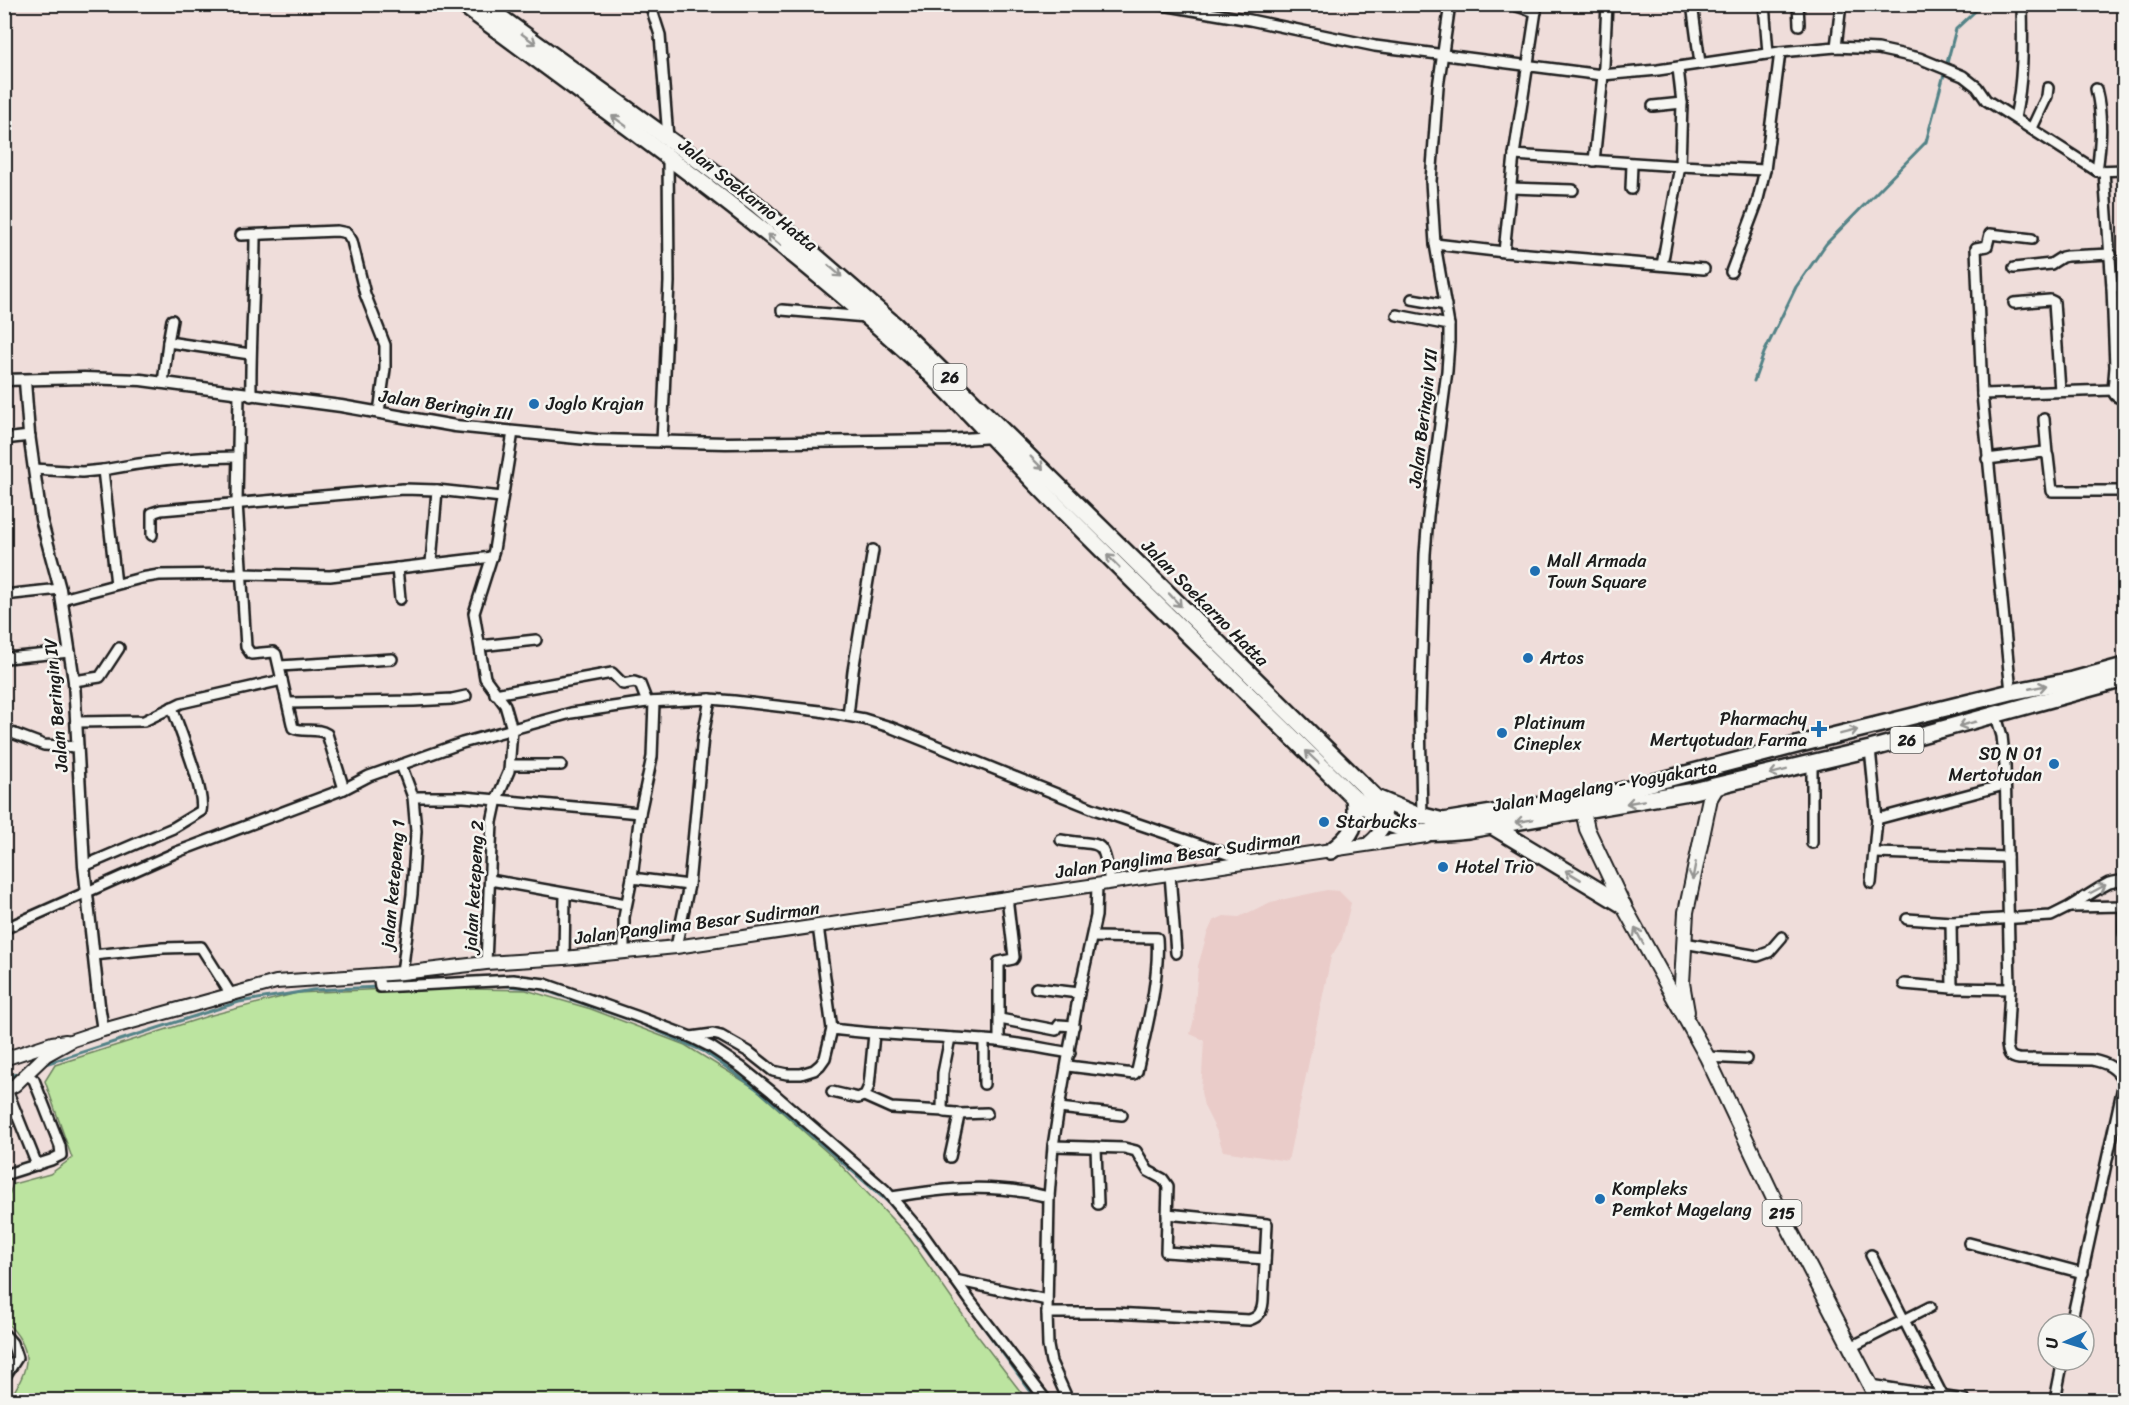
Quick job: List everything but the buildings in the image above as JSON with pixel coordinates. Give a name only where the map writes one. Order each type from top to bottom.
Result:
[{"type":"highway","name":"Jalan Soekarno Hatta","points":[[462,4],[743,215],[867,317],[999,435]]},
{"type":"highway","name":"Jalan Soekarno Hatta","points":[[482,4],[757,205],[848,282],[923,350],[1084,533],[1376,798]]},
{"type":"highway","name":"Jalan Soekarno Hatta","points":[[1220,656],[1354,798]]},
{"type":"highway","name":"Jalan Magelang - Yogyakarta","points":[[1442,827],[1492,826],[1581,805],[1819,740],[2124,666]]},
{"type":"highway","name":"Jalan Magelang - Yogyakarta","points":[[1442,827],[1702,789],[1812,764],[2124,680]]},
{"type":"highway","name":"26","points":[[1354,798],[1385,821],[1402,829],[1442,827]]},
{"type":"highway","points":[[1331,851],[1349,836],[1354,826],[1356,815],[1354,798]]},
{"type":"highway","name":"26","points":[[1376,798],[1421,827]]},
{"type":"highway","points":[[1492,826],[1623,906]]},
{"type":"main road","points":[[1674,778],[1694,780],[1702,789],[1706,800],[1706,813]]},
{"type":"main road","name":"215","points":[[1689,1023],[1682,983],[1686,912],[1710,798],[1716,788],[1731,782]]},
{"type":"main road","points":[[1368,844],[1380,832],[1385,821],[1386,813],[1376,798]]},
{"type":"main road","name":"215","points":[[1581,805],[1587,829],[1623,906],[1707,1057],[1773,1195],[1878,1401]]},
{"type":"main road","points":[[1368,844],[1421,827],[1442,827]]},
{"type":"main road","points":[[1368,844],[1402,829]]},
{"type":"main road","name":"Jalan Panglima Besar Sudirman","points":[[6,1090],[46,1055],[73,1040],[230,993],[276,982],[402,973],[486,963],[676,947],[1368,844]]},
{"type":"main road","points":[[1656,968],[1673,968],[1683,950]]},
{"type":"main road","name":"Jalan Panglima Besar Sudirman","points":[[9,1057],[51,1043],[73,1040]]},
{"type":"main road","points":[[9,1057],[24,1068],[26,1074]]},
{"type":"street","points":[[650,4],[662,48],[668,138]]},
{"type":"street","points":[[1157,4],[1251,20],[1376,46],[1603,71],[1677,68],[1699,60],[1836,47],[1878,49],[1919,58],[1964,76],[1977,87],[1986,100],[2101,171],[2124,170]]},
{"type":"street","name":"Jalan Beringin VII","points":[[1421,827],[1420,715],[1425,554],[1448,364],[1449,325],[1435,244],[1431,181],[1442,55],[1450,4]]},
{"type":"street","points":[[1504,252],[1514,155],[1536,8],[1511,4]]},
{"type":"street","points":[[1594,161],[1607,4]]},
{"type":"street","points":[[1692,4],[1699,60]]},
{"type":"street","points":[[1764,4],[1768,54]]},
{"type":"street","points":[[1798,4],[1799,26]]},
{"type":"street","points":[[1836,47],[1841,4]]},
{"type":"street","points":[[2015,118],[2021,90],[2022,6]]},
{"type":"street","points":[[1731,272],[1757,204],[1765,170],[1780,52]]},
{"type":"street","points":[[1662,265],[1680,166],[1682,103],[1677,68]]},
{"type":"street","points":[[2032,128],[2047,96],[2048,88]]},
{"type":"street","points":[[2096,89],[2101,114],[2099,130],[2101,171],[2120,367],[2113,390],[2119,398],[2124,398]]},
{"type":"street","points":[[1653,106],[1682,103]]},
{"type":"street","points":[[1514,155],[1632,164],[1765,170]]},
{"type":"street","points":[[662,442],[669,282],[668,157]]},
{"type":"street","points":[[1632,164],[1632,189]]},
{"type":"street","points":[[1511,188],[1573,189]]},
{"type":"street","points":[[241,235],[344,231],[350,236],[365,294],[384,345],[385,369],[379,412]]},
{"type":"street","points":[[2011,692],[1987,459],[1976,248],[1987,246],[1990,234],[2032,239]]},
{"type":"street","points":[[251,396],[250,354],[255,235]]},
{"type":"street","points":[[1435,244],[1704,269]]},
{"type":"street","points":[[2014,268],[2051,264],[2067,256],[2110,254]]},
{"type":"street","points":[[2112,287],[2124,286]]},
{"type":"street","points":[[1412,299],[1446,305]]},
{"type":"street","points":[[2014,303],[2050,300],[2054,302],[2060,391]]},
{"type":"street","points":[[782,310],[867,317]]},
{"type":"street","points":[[1397,315],[1449,325]]},
{"type":"street","points":[[163,383],[172,320]]},
{"type":"street","points":[[168,342],[250,354]]},
{"type":"street","name":"Jalan Beringin III","points":[[4,380],[84,378],[163,383],[379,412],[455,426],[586,439],[662,442],[948,440],[999,435]]},
{"type":"street","name":"Jalan Beringin IV","points":[[25,381],[34,469],[44,535],[61,594],[74,681],[84,866],[103,1030]]},
{"type":"street","points":[[1982,394],[2113,390]]},
{"type":"street","points":[[238,394],[237,502],[248,650],[253,654],[274,652],[277,655],[294,729],[318,730],[327,734],[344,789]]},
{"type":"street","points":[[2044,419],[2052,491],[2124,490]]},
{"type":"street","name":"jalan ketepeng 2","points":[[486,963],[492,822],[497,799],[510,765],[512,729],[507,711],[485,678],[474,613],[492,557],[513,432]]},
{"type":"street","points":[[4,439],[30,436]]},
{"type":"street","points":[[1987,459],[2036,453],[2047,454]]},
{"type":"street","points":[[34,469],[82,472],[164,460],[237,457]]},
{"type":"street","points":[[103,470],[116,584]]},
{"type":"street","points":[[152,535],[153,512],[237,502],[381,490],[437,490],[502,497]]},
{"type":"street","points":[[431,563],[437,490]]},
{"type":"street","points":[[848,717],[853,671],[873,550]]},
{"type":"street","points":[[4,595],[61,594],[159,575],[330,576],[492,557]]},
{"type":"street","points":[[397,568],[400,599]]},
{"type":"street","points":[[480,646],[536,640]]},
{"type":"street","points":[[74,681],[100,677],[119,648]]},
{"type":"street","points":[[6,658],[70,652]]},
{"type":"street","points":[[280,666],[392,659]]},
{"type":"street","points":[[495,694],[612,673],[623,684],[634,682],[640,684],[651,702],[652,757],[640,813],[632,878],[626,904],[624,952]]},
{"type":"street","points":[[77,722],[138,722],[200,698],[282,680]]},
{"type":"street","points":[[288,703],[414,701],[466,696]]},
{"type":"street","points":[[676,947],[689,885],[703,736],[710,699]]},
{"type":"street","points":[[4,929],[177,852],[344,789],[369,776],[512,729],[571,713],[651,702],[710,699],[753,702],[848,717],[890,727],[1094,809],[1251,862]]},
{"type":"street","points":[[84,866],[172,828],[201,811],[200,788],[172,707]]},
{"type":"street","points":[[1996,716],[2004,751],[2010,989],[2007,1045],[2010,1056],[2019,1059],[2103,1062],[2115,1070],[2124,1082],[2074,1312]]},
{"type":"street","points":[[4,730],[44,744],[78,747]]},
{"type":"street","points":[[1870,749],[1877,819],[1871,883]]},
{"type":"street","points":[[1812,764],[1812,843]]},
{"type":"street","name":"jalan ketepeng 1","points":[[401,765],[413,797],[416,822],[402,973]]},
{"type":"street","points":[[510,765],[561,765]]},
{"type":"street","points":[[1877,819],[2004,785]]},
{"type":"street","points":[[413,797],[443,795],[640,813]]},
{"type":"street","points":[[1061,840],[1102,847],[1110,882]]},
{"type":"street","points":[[1875,853],[2007,857]]},
{"type":"street","points":[[1170,874],[1176,952]]},
{"type":"street","points":[[632,878],[689,885]]},
{"type":"street","points":[[490,880],[626,904]]},
{"type":"street","points":[[1907,919],[1951,922],[2051,916],[2103,886],[2124,880]]},
{"type":"street","points":[[1068,1401],[1051,1362],[1048,1346],[1049,1197],[1053,1146],[1079,993],[1096,916],[1097,885]]},
{"type":"street","points":[[564,958],[565,894]]},
{"type":"street","points":[[999,1041],[999,962],[1014,957],[1007,897]]},
{"type":"street","points":[[2072,905],[2124,906],[2124,933]]},
{"type":"street","points":[[1951,922],[1952,988]]},
{"type":"street","points":[[691,1037],[713,1034],[722,1036],[749,1052],[773,1071],[801,1074],[814,1070],[825,1058],[832,1029],[818,926]]},
{"type":"street","points":[[1068,1066],[1129,1074],[1136,1072],[1148,1023],[1157,958],[1157,938],[1092,937]]},
{"type":"street","points":[[1683,950],[1758,956],[1769,952],[1782,937]]},
{"type":"street","points":[[93,955],[199,947],[205,951],[230,993]]},
{"type":"street","points":[[378,974],[380,987],[513,980],[545,984],[691,1037],[726,1057],[825,1137],[892,1197],[922,1233],[1046,1401]]},
{"type":"street","points":[[1904,984],[2010,989]]},
{"type":"street","points":[[1036,988],[1079,993]]},
{"type":"street","points":[[1000,1019],[1056,1030],[1059,1024],[1074,1026]]},
{"type":"street","points":[[832,1029],[874,1034],[999,1041],[1070,1053]]},
{"type":"street","points":[[864,1096],[869,1086],[874,1034]]},
{"type":"street","points":[[944,1111],[942,1108],[943,1073],[950,1038]]},
{"type":"street","points":[[984,1040],[984,1084]]},
{"type":"street","points":[[1707,1057],[1746,1059]]},
{"type":"street","points":[[4,1175],[59,1158],[61,1151],[34,1080],[26,1074]]},
{"type":"street","points":[[6,1090],[37,1165]]},
{"type":"street","points":[[832,1092],[858,1098],[864,1096],[891,1108],[958,1114],[987,1113]]},
{"type":"street","points":[[1059,1108],[1122,1115]]},
{"type":"street","points":[[950,1157],[958,1114]]},
{"type":"street","points":[[1053,1146],[1124,1148],[1136,1151],[1151,1174],[1167,1182],[1166,1252],[1265,1259]]},
{"type":"street","points":[[1096,1147],[1098,1204]]},
{"type":"street","points":[[892,1197],[978,1187],[1015,1190],[1049,1197]]},
{"type":"street","points":[[1047,1313],[1113,1313],[1249,1320],[1257,1317],[1262,1307],[1267,1224],[1167,1214]]},
{"type":"street","points":[[1969,1244],[2083,1273]]},
{"type":"street","points":[[1871,1255],[1942,1395]]},
{"type":"street","points":[[955,1280],[1047,1300]]},
{"type":"street","points":[[1851,1347],[1930,1307]]},
{"type":"street","points":[[4,1334],[12,1343],[17,1358],[4,1378]]},
{"type":"street","points":[[2055,1401],[2061,1372]]},
{"type":"street","points":[[1870,1385],[1942,1395],[1965,1401]]},
{"type":"shaded area","points":[[1327,890],[1339,891],[1351,903],[1342,939],[1331,957],[1288,1161],[1223,1151],[1217,1132],[1204,1106],[1201,1092],[1204,1040],[1190,1034],[1194,1019],[1198,966],[1207,934],[1213,921],[1224,916],[1239,917],[1271,902]]},
{"type":"green space","points":[[411,988],[526,990],[591,1009],[685,1045],[755,1088],[838,1162],[908,1236],[974,1331],[1027,1400],[9,1400],[21,1378],[26,1359],[21,1341],[5,1321],[4,1208],[13,1184],[50,1174],[72,1158],[45,1081],[55,1065],[208,1016],[297,993]]},
{"type":"waterway","points":[[1754,381],[1764,353],[1796,287],[1826,244],[1926,142],[1956,29],[1983,4]]},
{"type":"waterway","points":[[496,985],[541,989],[639,1023],[705,1052],[761,1092],[887,1201],[912,1230],[1037,1400]]},
{"type":"waterway","points":[[42,1065],[239,1002],[313,990],[379,987]]},
{"type":"waterway","points":[[4,1078],[22,1072]]},
{"type":"place","name":"Joglo Krajan","points":[[534,404]]},
{"type":"place","name":"Mall Armada Town Square","points":[[1535,571]]},
{"type":"place","name":"Artos","points":[[1528,658]]},
{"type":"place","name":"Pharmachy Mertyotudan Farma","points":[[1819,729]]},
{"type":"place","name":"Platinum Cineplex","points":[[1502,733]]},
{"type":"place","name":"SD N 01 Mertotudan","points":[[2054,764]]},
{"type":"place","name":"Starbucks","points":[[1324,822]]},
{"type":"place","name":"Hotel Trio","points":[[1443,867]]},
{"type":"place","name":"Kompleks Pemkot Magelang","points":[[1600,1199]]}]
